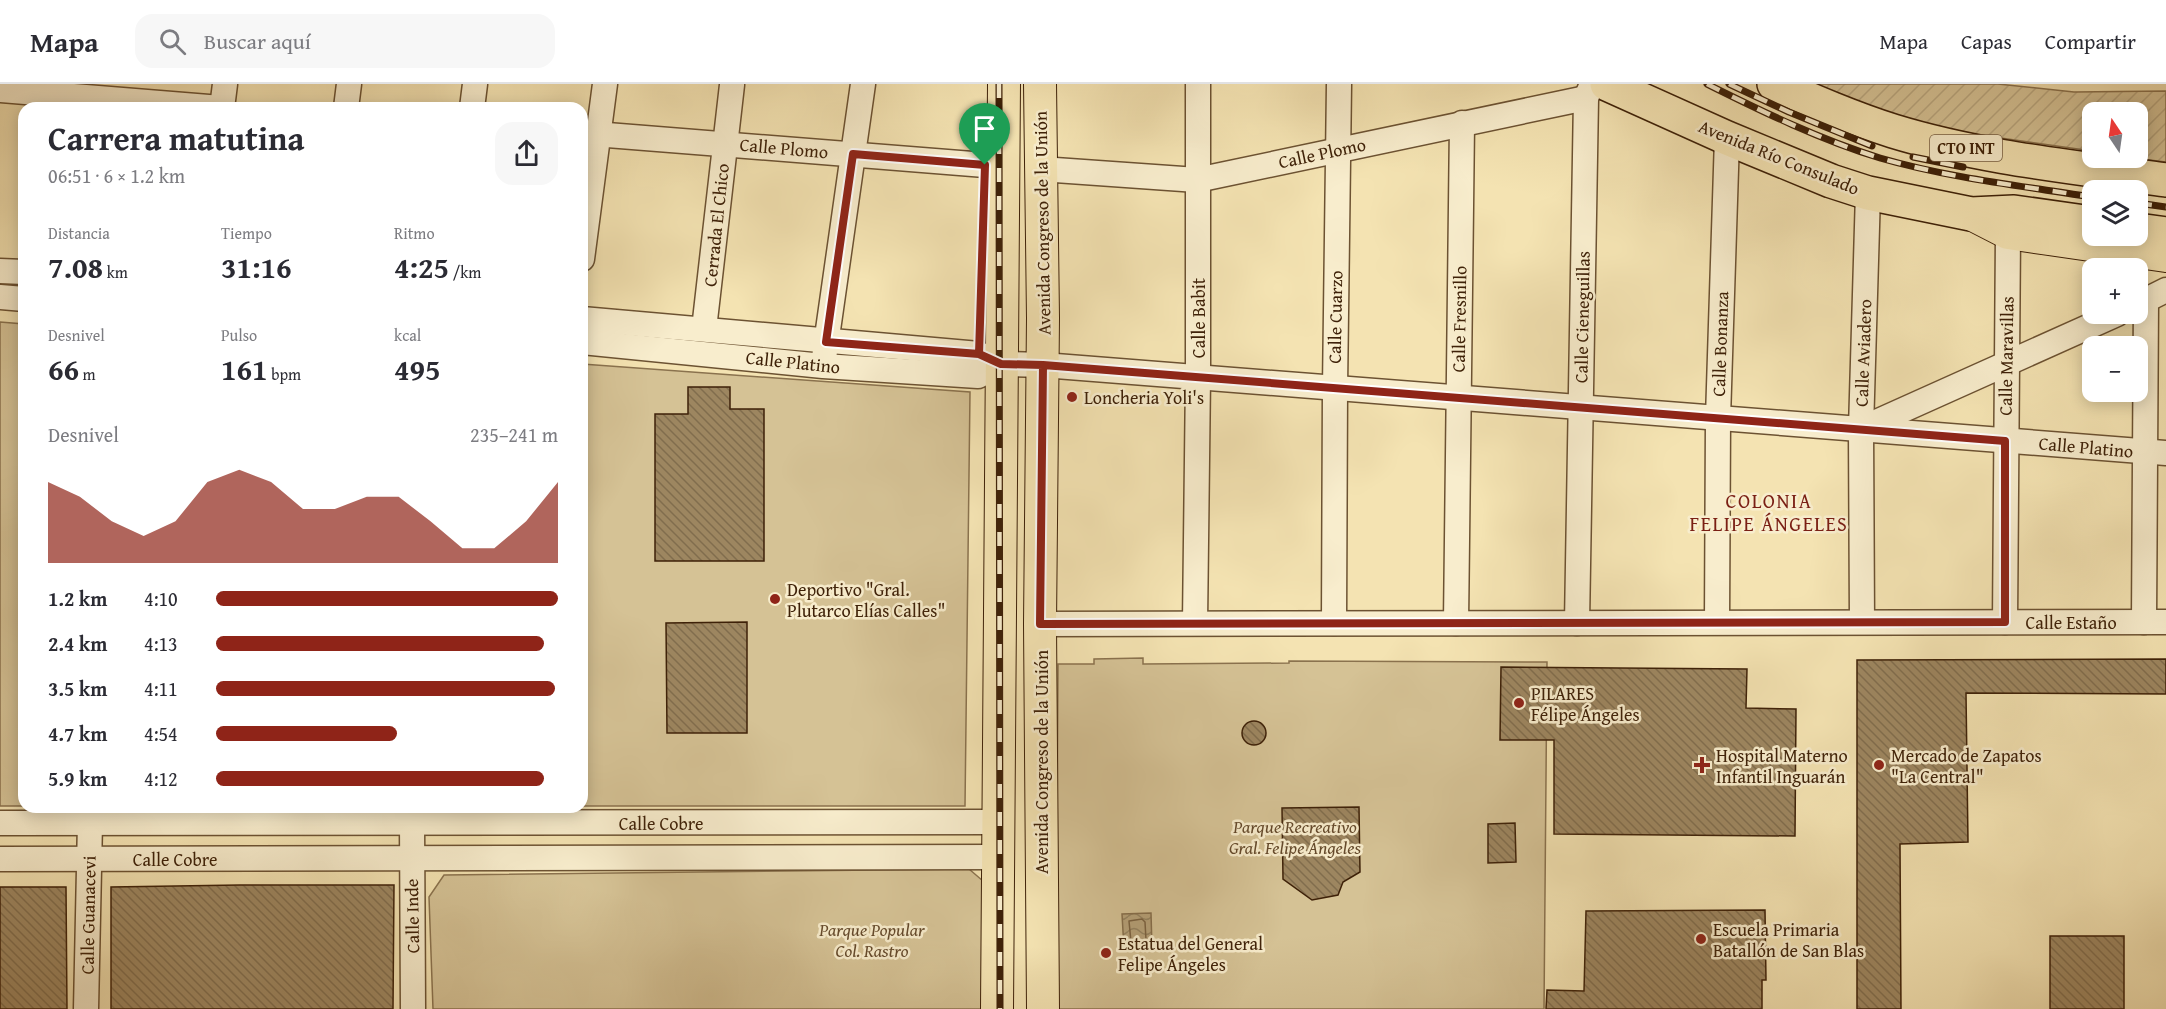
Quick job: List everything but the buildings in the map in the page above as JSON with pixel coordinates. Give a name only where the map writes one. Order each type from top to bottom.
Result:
[{"type":"highway","name":"CTO INT","points":[[1774,84],[1853,117],[1936,142],[2020,159],[2166,180]]},
{"type":"highway","name":"Avenida Río Consulado","points":[[1595,89],[1727,138],[1831,181],[1868,193],[1971,214]]},
{"type":"highway","points":[[1971,214],[2014,212],[2082,222]]},
{"type":"highway","points":[[2148,231],[2166,234]]},
{"type":"main road","points":[[985,84],[990,359]]},
{"type":"main road","name":"Avenida Congreso de la Unión","points":[[997,1009],[998,822],[990,359],[1004,84]]},
{"type":"main road","name":"Avenida Congreso de la Unión","points":[[1040,84],[1043,318],[1040,624],[1042,1009]]},
{"type":"main road","points":[[1043,318],[1050,302],[1054,283],[1056,84]]},
{"type":"main road","name":"Avenida Río Consulado","points":[[1971,214],[2008,233],[2166,256]]},
{"type":"street","points":[[222,102],[225,84]]},
{"type":"street","points":[[347,102],[349,84]]},
{"type":"street","points":[[473,102],[475,84]]},
{"type":"street","points":[[588,164],[590,133],[605,84]]},
{"type":"street","points":[[823,366],[863,84]]},
{"type":"street","points":[[990,359],[993,84]]},
{"type":"street","name":"Calle Babit","points":[[1195,623],[1198,84]]},
{"type":"street","name":"Calle Cuarzo","points":[[1334,623],[1339,84]]},
{"type":"street","name":"Cerrada El Chico","points":[[704,329],[732,85]]},
{"type":"street","name":"Calle Plomo","points":[[1055,170],[1197,180],[1462,123],[1595,89]]},
{"type":"street","name":"Calle Cieneguillas","points":[[1577,623],[1580,407],[1595,89]]},
{"type":"street","points":[[0,90],[153,102]]},
{"type":"street","name":"Calle Fresnillo","points":[[1456,623],[1462,123]]},
{"type":"street","name":"Calle Plomo","points":[[590,133],[985,165]]},
{"type":"street","name":"Calle Bonanza","points":[[1717,622],[1718,418],[1727,138]]},
{"type":"street","name":"Calle Aviadero","points":[[1862,622],[1861,429],[1868,193]]},
{"type":"street","name":"Calle Maravillas","points":[[2005,622],[2008,233]]},
{"type":"street","points":[[0,271],[18,272]]},
{"type":"street","points":[[0,297],[18,298]]},
{"type":"street","points":[[2150,298],[2155,453],[2155,622]]},
{"type":"street","name":"Calle Platino","points":[[588,319],[704,329],[1043,365],[2155,453]]},
{"type":"street","points":[[1861,429],[2095,324]]},
{"type":"street","name":"Calle Platino","points":[[588,343],[823,366],[978,376],[990,359]]},
{"type":"street","name":"Calle Estaño","points":[[1040,624],[2155,622]]},
{"type":"street","name":"Calle Guanacevi","points":[[86,1009],[90,822]]},
{"type":"street","name":"Calle Inde","points":[[412,822],[413,1009]]},
{"type":"street","name":"Calle Cobre","points":[[0,823],[998,822]]},
{"type":"street","name":"Calle Cobre","points":[[0,859],[998,858]]},
{"type":"green space","points":[[1797,84],[1998,84],[2074,92],[2166,91],[2166,162],[2148,160],[2148,102],[2082,102],[2082,150],[1924,127]]},
{"type":"green space","points":[[0,322],[18,324],[18,806],[0,806]]},
{"type":"green space","name":"Deportivo \"Gral. Plutarco Elías Calles\"","points":[[588,364],[970,392],[965,806],[588,806]]},
{"type":"green space","name":"Parque Recreativo Gral. Felipe Ángeles","points":[[1143,658],[1143,664],[1289,663],[1289,661],[1547,662],[1544,1009],[1056,1009],[1058,664],[1094,664],[1094,659]]},
{"type":"green space","name":"Parque Popular Col. Rastro","points":[[969,869],[983,881],[984,1009],[433,1009],[429,897],[444,875]]},
{"type":"water","points":[[1151,913],[1152,948],[1124,949],[1122,914]]},
{"type":"railway","points":[[999,84],[1000,1009]]},
{"type":"railway","points":[[1707,84],[1814,134],[1880,158],[1959,176],[2082,196]]},
{"type":"railway","points":[[1729,84],[1789,112],[1872,146]]},
{"type":"railway","points":[[1913,157],[1963,167]]},
{"type":"railway","points":[[2148,204],[2166,207]]},
{"type":"place","name":"Loncheria Yoli's","points":[[1072,397]]},
{"type":"place","name":"Deportivo \"Gral. Plutarco Elías Calles\"","points":[[775,599]]},
{"type":"place","name":"PILARES Félipe Ángeles","points":[[1519,703]]},
{"type":"place","name":"Hospital Materno Infantil Inguarán","points":[[1702,765]]},
{"type":"place","name":"Mercado de Zapatos \"La Central\"","points":[[1879,765]]},
{"type":"place","name":"Escuela Primaria Batallón de San Blas","points":[[1701,939]]},
{"type":"place","name":"Estatua del General Felipe Ángeles","points":[[1106,953]]},
{"type":"district","name":"COLONIA FELIPE ÁNGELES","points":[[1769,512]]},
{"type":"route","points":[[985,165],[853,154],[826,342],[979,354],[1001,364],[1043,365],[2005,441],[2005,622],[1040,624],[1043,365],[1001,364],[979,354],[985,165]]}]
